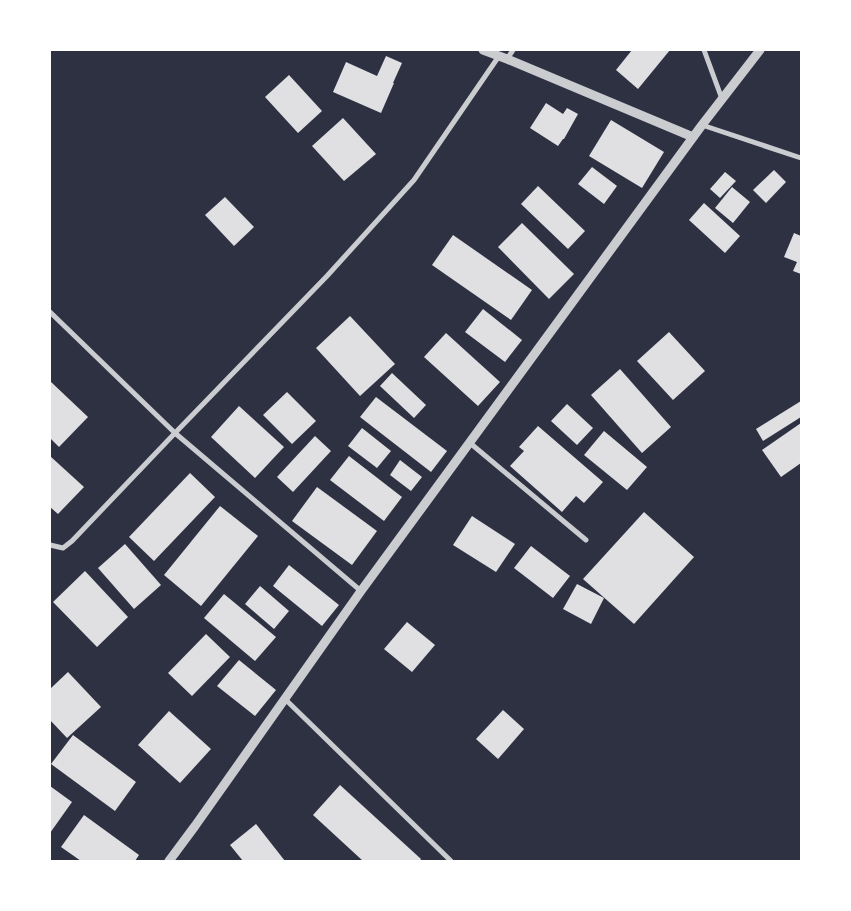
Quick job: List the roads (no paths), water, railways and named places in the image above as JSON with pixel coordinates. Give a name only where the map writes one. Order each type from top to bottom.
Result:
[{"type":"street","points":[[483,50],[693,137]]},
{"type":"street","points":[[50,546],[63,548],[72,542],[175,432],[327,276],[414,180],[503,57],[513,50]]},
{"type":"street","points":[[704,50],[723,99]]},
{"type":"street","points":[[169,861],[361,591],[693,137],[760,50]]},
{"type":"street","points":[[702,125],[801,158]]},
{"type":"street","points":[[50,312],[175,432],[361,591]]},
{"type":"street","points":[[470,443],[586,540]]},
{"type":"street","points":[[285,699],[451,861]]}]
